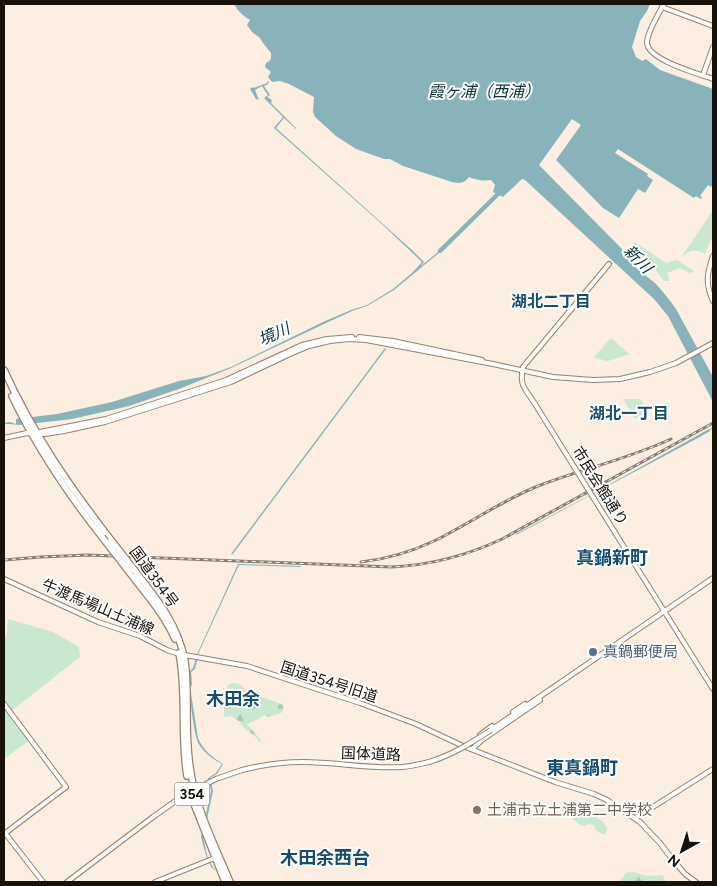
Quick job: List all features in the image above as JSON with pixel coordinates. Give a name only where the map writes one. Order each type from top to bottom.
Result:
[{"type":"highway","name":"国道354号","points":[[4,370],[25,416]]},
{"type":"highway","name":"国道354号","points":[[4,378],[62,482],[102,537],[133,572]]},
{"type":"highway","name":"国道354号","points":[[33,430],[68,483],[111,540],[165,619],[181,654],[186,674],[188,744],[192,780],[226,882]]},
{"type":"highway","name":"国道354号","points":[[218,857],[230,882]]},
{"type":"street","points":[[713,26],[663,5],[647,44],[648,48],[655,55],[713,79]]},
{"type":"street","points":[[703,75],[713,47]]},
{"type":"street","points":[[713,256],[708,276],[708,289],[713,301]]},
{"type":"street","points":[[522,370],[530,356],[609,264]]},
{"type":"street","points":[[4,438],[33,430],[106,419],[226,380],[309,343],[346,336],[378,339],[553,377],[610,380],[632,377],[676,363],[713,343]]},
{"type":"street","name":"市民会館通り","points":[[522,370],[521,383],[713,689]]},
{"type":"street","name":"国体道路","points":[[67,882],[153,816],[184,795],[216,779],[242,770],[268,764],[295,762],[391,767],[410,766],[442,758],[460,750],[713,578]]},
{"type":"street","name":"牛渡馬場山土浦線","points":[[4,579],[88,618],[140,636],[163,649],[181,654]]},
{"type":"street","name":"国道354号旧道","points":[[181,654],[242,665],[360,703],[416,724],[463,746],[555,782],[594,794],[636,819],[660,843],[686,874],[696,882]]},
{"type":"street","points":[[472,749],[547,695],[552,689]]},
{"type":"street","points":[[463,746],[536,697],[540,697]]},
{"type":"street","points":[[4,704],[66,787],[4,833],[43,882]]},
{"type":"street","points":[[636,819],[713,769]]},
{"type":"street","points":[[154,882],[218,857]]},
{"type":"green space","points":[[713,210],[713,238],[705,254],[692,251],[686,253],[681,258]]},
{"type":"green space","points":[[635,242],[666,263],[677,260],[694,271],[689,273],[680,268],[667,273],[670,281],[664,281],[656,270],[635,256],[632,246]]},
{"type":"green space","points":[[611,338],[629,354],[608,361],[595,358],[594,357]]},
{"type":"green space","points":[[623,399],[640,399],[648,411],[635,419]]},
{"type":"green space","points":[[8,619],[53,632],[79,647],[80,657],[10,712],[4,704],[4,642]]},
{"type":"green space","points":[[232,683],[240,684],[244,689],[252,693],[283,705],[283,712],[269,717],[265,715],[247,724],[260,739],[260,743],[240,722],[231,716],[224,717],[224,698],[228,685]]},
{"type":"green space","points":[[4,708],[27,738],[27,742],[4,759]]},
{"type":"green space","points":[[578,812],[599,819],[607,829],[605,835],[595,830],[596,827],[593,825],[584,826],[579,824],[572,818]]},
{"type":"green space","points":[[633,872],[648,876],[663,875],[665,882],[619,882],[626,873]]},
{"type":"water","name":"霞ヶ浦（西浦）","points":[[234,4],[650,4],[640,21],[632,47],[636,57],[642,61],[646,59],[660,70],[713,89],[713,183],[711,187],[708,185],[700,196],[702,197],[701,199],[696,196],[694,198],[618,149],[615,153],[648,174],[647,176],[653,180],[645,193],[638,189],[619,218],[603,208],[556,160],[581,125],[572,119],[539,165],[623,250],[632,264],[656,284],[671,302],[713,377],[713,402],[668,316],[654,299],[525,180],[522,179],[503,197],[493,192],[495,185],[491,180],[469,177],[466,181],[452,182],[403,166],[390,159],[384,159],[356,149],[336,136],[315,117],[313,112],[314,97],[289,84],[280,81],[272,82],[268,77],[271,72],[265,67],[266,63],[271,59],[271,53],[247,25],[250,20]]},
{"type":"water","points":[[268,81],[268,84],[264,86],[270,95],[267,97],[272,100],[271,103],[296,129],[284,118],[276,128],[413,251],[424,262],[420,267],[445,248],[394,290],[367,306],[352,311],[231,368],[179,389],[129,406],[72,419],[20,425],[4,424],[10,422],[16,424],[16,419],[57,414],[112,402],[179,381],[206,376],[231,367],[323,322],[367,305],[393,289],[422,262],[274,128],[283,117],[264,98],[268,95],[262,86],[255,90],[259,100],[256,99],[250,89]]},
{"type":"water","points":[[386,349],[232,555],[231,554]]},
{"type":"water","points":[[709,429],[710,431],[698,438],[516,535],[516,534]]},
{"type":"water","points":[[238,564],[301,567],[239,565],[199,652],[195,669],[191,672],[192,685],[190,687],[198,738],[208,753],[223,764],[217,774],[210,778],[213,791],[203,837],[212,868],[207,859],[201,837],[211,791],[208,778],[216,773],[222,764],[207,754],[198,742],[190,700],[189,687],[190,671],[193,668],[198,652]]},
{"type":"waterway","name":"境川","points":[[440,251],[502,190]]},
{"type":"waterway","points":[[709,430],[713,428]]},
{"type":"waterway","points":[[212,867],[215,870]]},
{"type":"railway","points":[[4,560],[87,555],[392,567],[435,562],[462,555],[502,539],[713,423]]},
{"type":"railway","points":[[361,562],[407,552],[434,541],[538,486],[671,439]]},
{"type":"place","name":"真鍋郵便局","points":[[593,652]]},
{"type":"place","name":"土浦市立土浦第二中学校","points":[[477,810]]},
{"type":"district","name":"湖北二丁目","points":[[551,301]]},
{"type":"district","name":"湖北一丁目","points":[[629,413]]},
{"type":"district","name":"真鍋新町","points":[[612,558]]},
{"type":"district","name":"木田余","points":[[233,699]]},
{"type":"district","name":"東真鍋町","points":[[582,768]]},
{"type":"district","name":"木田余西台","points":[[325,858]]},
{"type":"water label","name":"新川","points":[[638,259]]}]
